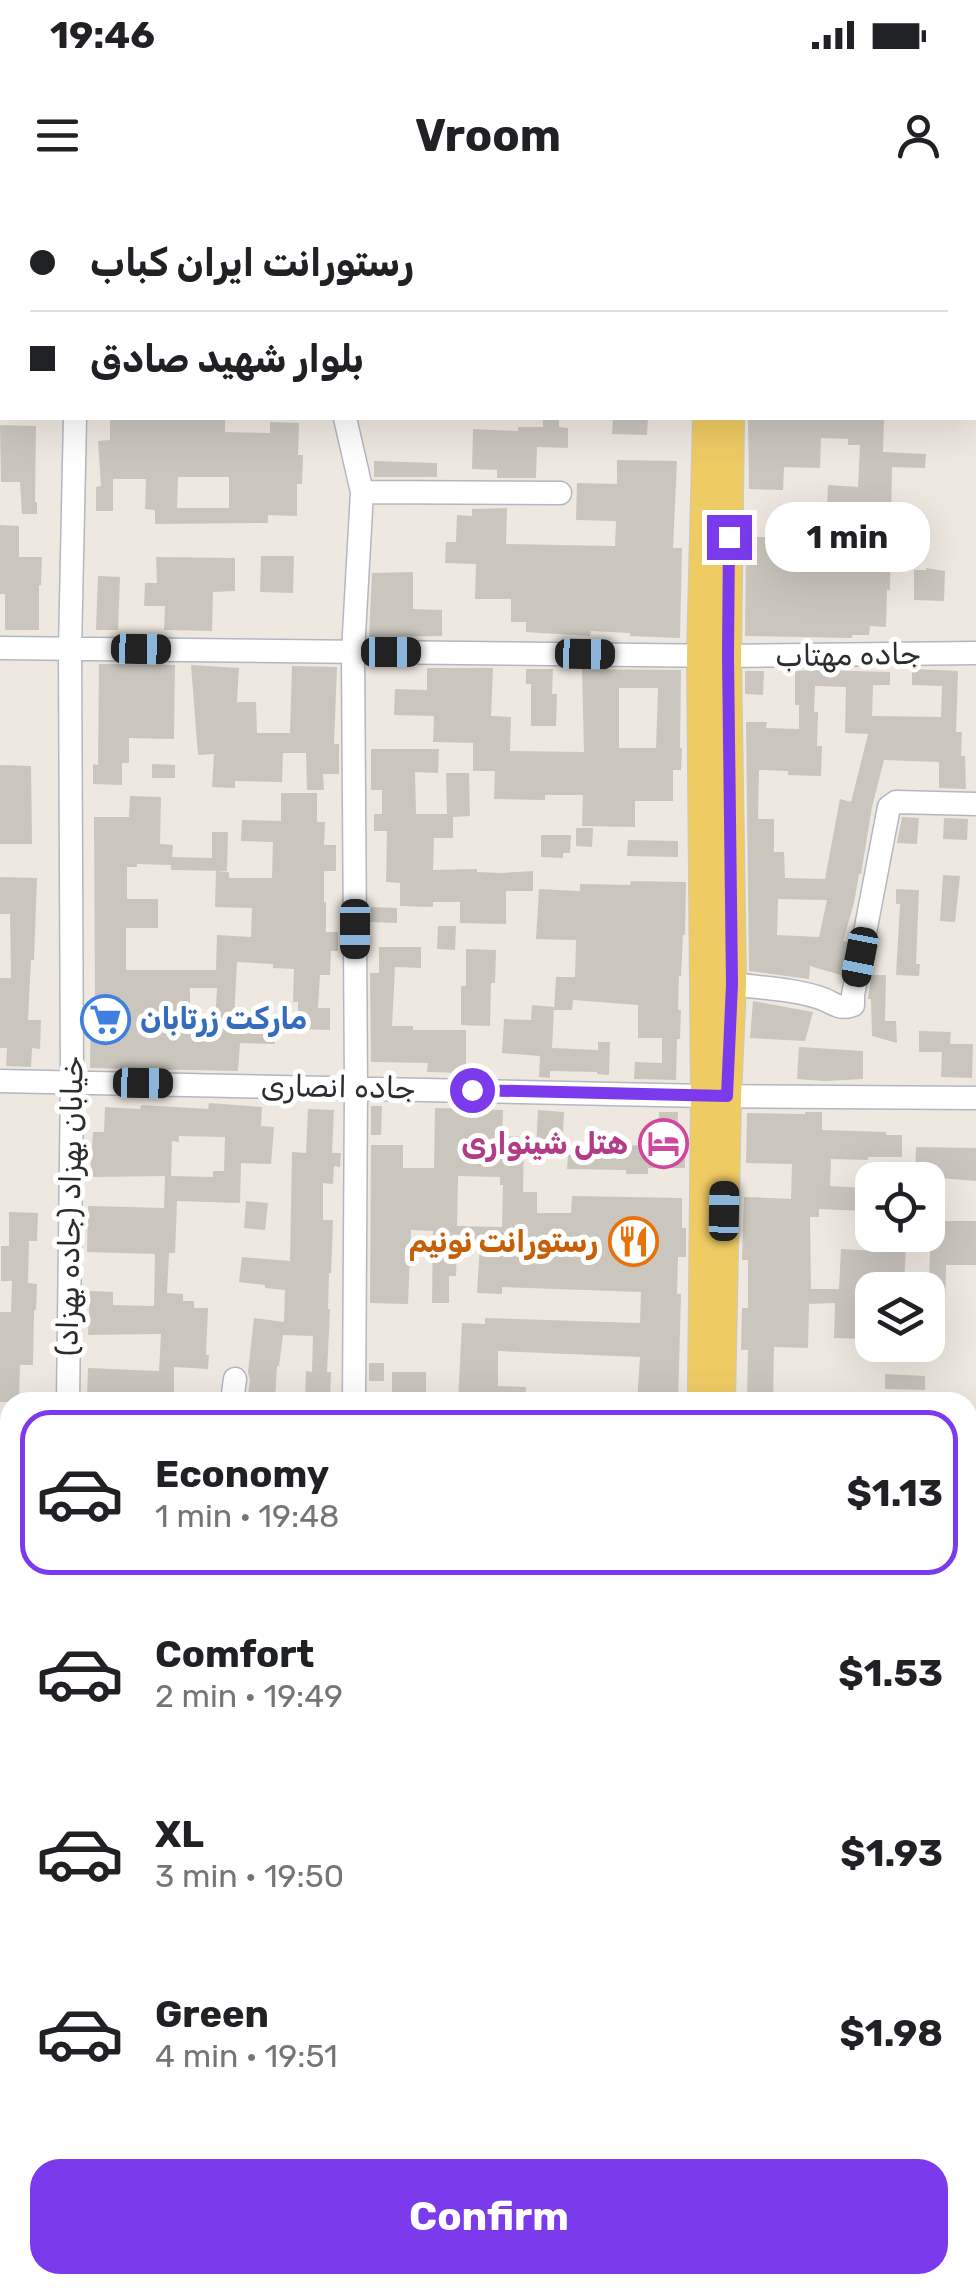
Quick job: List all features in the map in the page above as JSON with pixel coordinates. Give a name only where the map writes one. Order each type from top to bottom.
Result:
[{"type":"main road","points":[[707,420],[714,656],[721,1392]]},
{"type":"main road","points":[[702,1392],[716,1096],[732,984],[714,656],[730,420]]},
{"type":"street","name":"خیابان بهزاد (جاده بهزاد)","points":[[68,1392],[72,1082],[70,648],[75,420]]},
{"type":"street","points":[[345,420],[362,492],[352,652],[354,1392]]},
{"type":"street","points":[[362,492],[560,492]]},
{"type":"street","name":"جاده مهتاب","points":[[0,648],[714,656],[976,653]]},
{"type":"street","points":[[732,984],[798,993],[837,1007],[853,1005],[889,807],[896,802],[976,804]]},
{"type":"street","name":"جاده انصاری","points":[[0,1081],[976,1098]]},
{"type":"building","points":[[110,420],[225,420],[225,432],[270,433],[270,422],[299,423],[298,455],[303,455],[302,484],[297,484],[297,516],[268,515],[268,523],[155,524],[155,510],[145,509],[146,479],[113,479],[113,511],[96,511],[96,487],[101,486],[98,441],[110,440]],"holes":[[[178,477],[229,477],[229,508],[177,508]]]},
{"type":"building","points":[[543,420],[559,420],[559,427],[568,428],[568,448],[537,447],[536,478],[497,478],[497,470],[472,469],[473,429],[518,431],[518,427],[543,427]]},
{"type":"building","points":[[613,420],[648,420],[647,435],[612,434]]},
{"type":"building","points":[[748,420],[884,420],[883,452],[926,454],[925,468],[892,467],[886,627],[870,626],[869,635],[852,638],[745,636],[746,537],[856,540],[857,512],[827,510],[828,485],[858,487],[860,445],[848,445],[848,439],[821,438],[820,468],[784,467],[783,490],[749,489]]},
{"type":"building","points":[[0,425],[36,426],[37,514],[22,514],[20,482],[1,482]]},
{"type":"building","points":[[617,460],[677,461],[673,548],[682,548],[680,638],[591,631],[590,636],[526,632],[526,622],[511,622],[511,599],[475,599],[476,564],[445,563],[446,542],[456,542],[457,515],[472,516],[472,509],[507,508],[506,544],[615,546],[616,521],[576,520],[577,483],[617,484]]},
{"type":"building","points":[[374,461],[437,463],[437,477],[374,477]]},
{"type":"building","points":[[0,525],[19,526],[19,557],[42,557],[39,630],[5,630],[5,594],[0,594]]},
{"type":"building","points":[[261,556],[294,556],[293,593],[260,592]]},
{"type":"building","points":[[156,557],[235,558],[235,591],[213,592],[212,631],[164,630],[165,606],[144,606],[145,583],[157,583]]},
{"type":"building","points":[[914,570],[945,571],[944,601],[914,600]]},
{"type":"building","points":[[413,572],[413,609],[442,610],[442,636],[369,637],[372,573]]},
{"type":"building","points":[[98,576],[120,577],[118,630],[96,630]]},
{"type":"building","points":[[99,664],[175,665],[174,739],[129,738],[129,763],[122,763],[122,785],[93,784],[93,764],[98,765]]},
{"type":"building","points":[[191,665],[239,668],[237,702],[256,702],[257,733],[290,733],[292,666],[337,667],[334,744],[339,744],[339,774],[323,774],[324,790],[307,790],[306,753],[283,753],[282,782],[235,781],[235,788],[212,787],[214,754],[198,755]]},
{"type":"building","points":[[427,668],[493,668],[491,716],[511,717],[510,751],[584,752],[582,669],[681,670],[681,770],[673,770],[673,801],[635,801],[635,827],[582,826],[583,795],[545,795],[545,800],[494,799],[495,771],[473,771],[473,743],[433,742],[434,716],[394,715],[395,689],[427,690]],"holes":[[[619,688],[658,688],[656,748],[619,748]]]},
{"type":"building","points":[[526,669],[553,669],[556,726],[531,726],[531,684],[526,684]]},
{"type":"building","points":[[912,669],[958,671],[956,732],[962,732],[966,789],[939,788],[939,762],[884,760],[843,941],[848,942],[841,975],[810,966],[809,979],[749,971],[746,722],[767,722],[766,728],[799,729],[795,671],[819,670],[890,672],[890,685],[873,685],[872,716],[941,717],[942,686],[912,685]],"holes":[[[815,686],[846,687],[845,733],[868,734],[851,802],[840,799],[825,879],[785,878],[784,852],[774,852],[774,819],[758,819],[759,770],[821,776]],[[778,899],[827,900],[819,937],[777,935]]]},
{"type":"building","points":[[745,671],[764,671],[763,695],[745,694]]},
{"type":"building","points":[[371,749],[439,749],[438,773],[415,772],[416,814],[447,814],[446,773],[469,773],[470,816],[453,817],[453,838],[434,838],[433,870],[533,871],[533,891],[506,891],[506,924],[460,923],[460,902],[433,902],[433,907],[400,906],[400,883],[386,882],[387,831],[374,831],[374,814],[382,814],[382,790],[371,790]]},
{"type":"building","points":[[152,764],[175,765],[175,778],[152,778]]},
{"type":"building","points":[[0,765],[31,766],[32,844],[0,844]]},
{"type":"building","points":[[281,793],[317,793],[317,822],[325,822],[324,845],[336,845],[336,871],[324,871],[324,902],[326,932],[338,932],[338,951],[331,951],[330,975],[320,975],[318,1008],[330,1008],[330,1030],[298,1029],[298,1002],[293,1002],[294,969],[237,962],[234,1019],[275,1025],[275,1044],[240,1043],[238,1071],[90,1068],[91,1002],[95,1002],[94,817],[129,817],[130,796],[161,797],[160,844],[173,845],[172,857],[212,858],[212,832],[228,832],[227,871],[171,870],[171,865],[127,867],[127,899],[158,899],[158,928],[126,928],[126,970],[216,970],[217,935],[251,937],[252,908],[215,907],[216,871],[229,872],[229,878],[272,878],[273,842],[241,841],[242,820],[281,821]],"holes":[[[190,988],[217,988],[215,1023],[190,1022]]]},
{"type":"building","points":[[902,817],[919,818],[917,844],[897,843]]},
{"type":"building","points":[[944,818],[968,819],[967,840],[943,839]]},
{"type":"building","points":[[576,828],[593,828],[592,847],[576,846]]},
{"type":"building","points":[[541,835],[571,835],[570,853],[563,853],[563,858],[541,857]]},
{"type":"building","points":[[628,840],[678,841],[678,857],[627,856]]},
{"type":"building","points":[[943,875],[960,876],[955,922],[940,921]]},
{"type":"building","points":[[0,877],[37,878],[28,1020],[41,1020],[40,1049],[32,1048],[31,1067],[6,1066],[7,1048],[0,1048],[0,978],[11,978],[10,914],[0,914]]},
{"type":"building","points":[[631,881],[686,882],[676,1080],[634,1079],[635,1062],[662,1063],[662,1038],[638,1038],[638,1005],[573,1000],[572,1010],[554,1010],[556,977],[575,977],[576,940],[536,939],[539,889],[580,891],[580,884],[630,885]]},
{"type":"building","points":[[896,889],[919,890],[919,976],[896,975],[900,904],[896,904]]},
{"type":"building","points":[[371,907],[397,908],[397,923],[370,922]]},
{"type":"building","points":[[438,926],[456,926],[455,950],[437,949]]},
{"type":"building","points":[[379,947],[421,947],[421,968],[395,967],[392,1026],[466,1030],[466,1073],[427,1072],[428,1063],[371,1062],[370,973],[379,973]]},
{"type":"building","points":[[466,949],[496,950],[490,1026],[461,1025]]},
{"type":"building","points":[[872,975],[886,975],[885,1021],[896,1021],[897,1043],[872,1036],[868,996]]},
{"type":"building","points":[[753,1001],[813,1012],[805,1041],[750,1038]]},
{"type":"building","points":[[532,1005],[554,1007],[552,1048],[598,1050],[598,1042],[610,1042],[609,1075],[550,1071],[550,1078],[539,1077],[540,1056],[502,1053],[504,1019],[531,1020]]},
{"type":"building","points":[[919,1031],[951,1032],[950,1044],[973,1044],[972,1078],[941,1077],[942,1052],[919,1052]]},
{"type":"building","points":[[799,1047],[863,1051],[863,1079],[797,1079]]},
{"type":"building","points":[[209,1103],[262,1107],[261,1126],[274,1127],[271,1164],[241,1163],[240,1203],[177,1201],[175,1253],[169,1253],[167,1293],[183,1294],[183,1301],[194,1301],[194,1308],[208,1308],[208,1369],[174,1367],[174,1392],[87,1392],[88,1368],[159,1371],[161,1334],[88,1335],[90,1291],[113,1292],[113,1305],[154,1306],[155,1254],[87,1252],[88,1206],[164,1208],[165,1176],[90,1177],[93,1132],[104,1132],[105,1107],[140,1109],[141,1105],[208,1109]],"holes":[[[179,1136],[225,1137],[224,1171],[213,1171],[213,1177],[171,1176],[172,1141],[179,1142]]]},
{"type":"building","points":[[371,1106],[382,1106],[381,1135],[371,1135]]},
{"type":"building","points":[[435,1108],[503,1110],[502,1136],[524,1137],[523,1192],[537,1192],[537,1213],[571,1213],[572,1196],[682,1198],[686,1257],[678,1257],[678,1392],[638,1392],[640,1357],[498,1351],[498,1386],[526,1387],[526,1392],[459,1392],[462,1323],[485,1324],[485,1318],[640,1323],[641,1292],[502,1287],[502,1294],[477,1293],[480,1244],[457,1244],[456,1276],[449,1276],[449,1303],[432,1303],[433,1231],[411,1230],[408,1304],[370,1303],[371,1145],[403,1145],[403,1168],[434,1168]],"holes":[[[458,1176],[500,1177],[502,1227],[457,1226]]]},
{"type":"building","points":[[308,1109],[334,1110],[332,1153],[341,1153],[340,1167],[334,1166],[333,1184],[323,1183],[323,1220],[333,1220],[327,1372],[331,1372],[330,1392],[305,1392],[306,1371],[312,1372],[313,1336],[283,1335],[276,1392],[248,1392],[254,1318],[284,1322],[285,1290],[239,1282],[242,1257],[290,1261],[292,1152],[306,1153]]},
{"type":"building","points":[[538,1110],[564,1112],[562,1150],[536,1148]]},
{"type":"building","points":[[659,1112],[678,1112],[677,1156],[685,1156],[685,1168],[648,1168],[648,1174],[567,1169],[568,1155],[625,1156],[625,1145],[659,1146]]},
{"type":"building","points":[[822,1112],[822,1130],[902,1135],[902,1157],[831,1159],[830,1186],[855,1187],[855,1211],[819,1209],[819,1217],[810,1217],[811,1289],[839,1289],[841,1249],[906,1252],[905,1272],[855,1272],[855,1339],[834,1338],[835,1303],[809,1304],[808,1348],[774,1347],[773,1392],[747,1392],[748,1350],[741,1350],[742,1308],[748,1308],[748,1260],[742,1260],[744,1197],[791,1199],[792,1164],[746,1163],[747,1113]]},
{"type":"building","points":[[916,1147],[976,1148],[976,1181],[945,1178],[945,1162],[915,1162]]},
{"type":"building","points":[[246,1201],[268,1203],[265,1230],[244,1228]]},
{"type":"building","points":[[9,1212],[38,1213],[37,1241],[29,1241],[28,1283],[37,1284],[33,1365],[20,1365],[19,1392],[0,1392],[0,1312],[11,1312],[12,1281],[1,1281],[1,1246],[9,1246]]},
{"type":"building","points":[[945,1221],[976,1221],[976,1265],[946,1265],[945,1316],[945,1272],[929,1272],[930,1252],[945,1252]]},
{"type":"building","points":[[369,1363],[384,1363],[384,1381],[369,1381]]},
{"type":"building","points":[[392,1372],[426,1372],[426,1392],[392,1392]]},
{"type":"building","points":[[885,1374],[925,1376],[925,1390],[885,1389]]},
{"type":"place","name":"مارکت زرتابان","points":[[105,1019]]},
{"type":"place","name":"هتل شینواری","points":[[663,1144]]},
{"type":"place","name":"رستورانت نونیم","points":[[633,1242]]},
{"type":"route","points":[[472,1090],[727,1096],[732,984],[729,537]]}]
